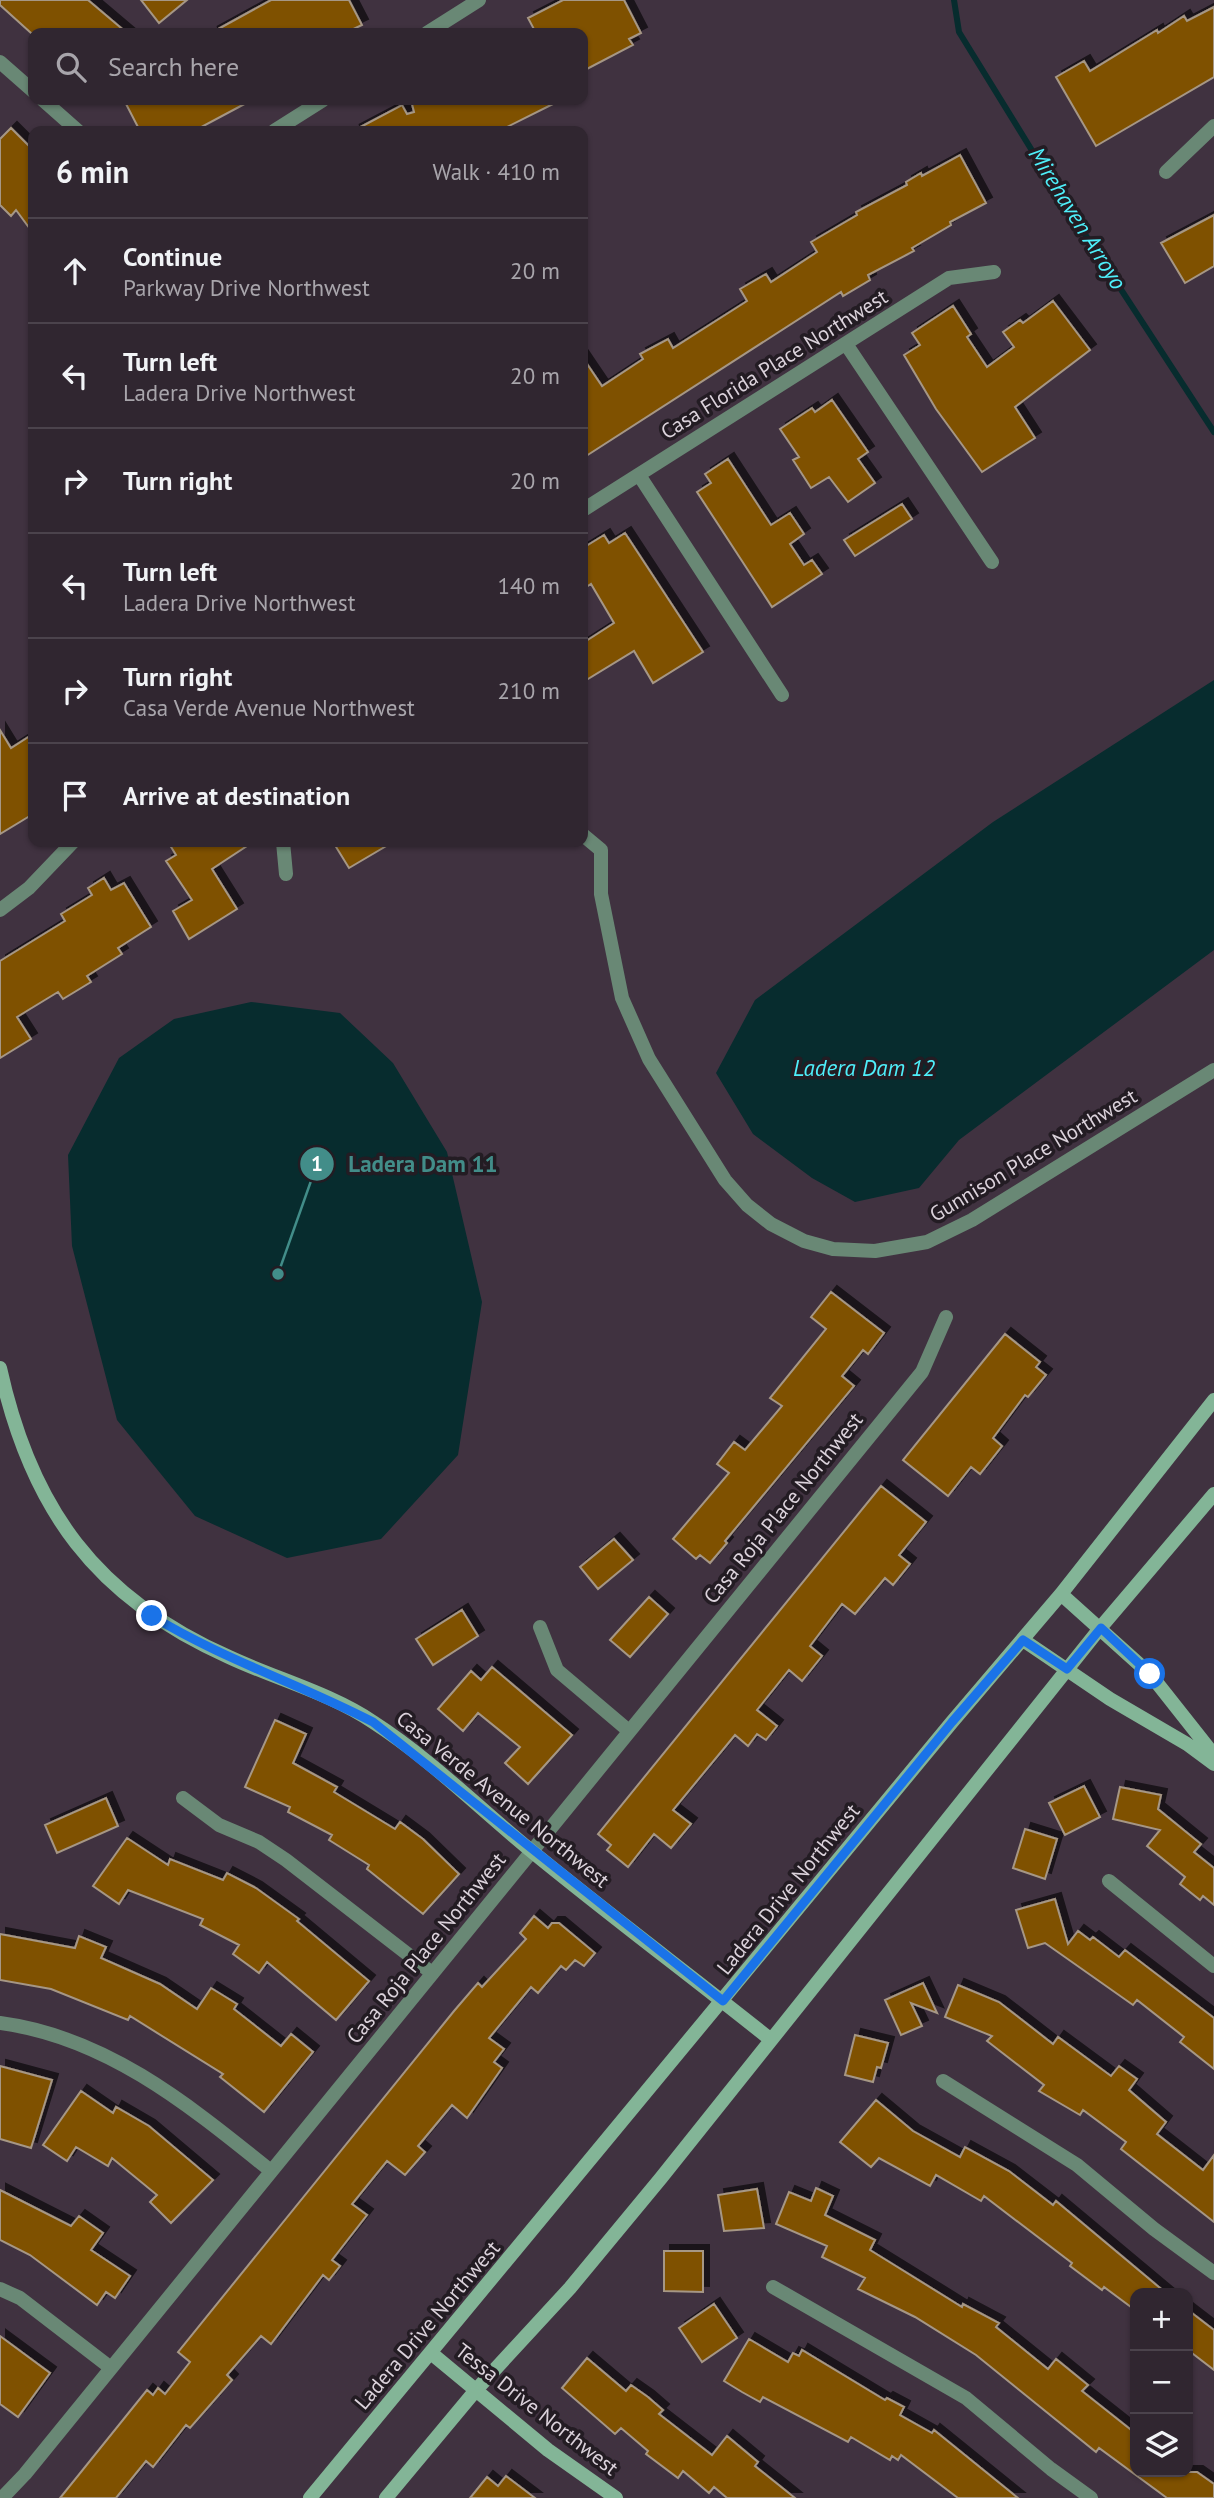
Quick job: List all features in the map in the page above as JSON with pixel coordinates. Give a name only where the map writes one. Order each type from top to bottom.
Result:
[{"type":"main road","name":"Casa Verde Avenue Northwest","points":[[0,1368],[9,1409],[24,1452],[61,1526],[88,1560],[111,1582],[152,1616],[187,1637],[373,1722],[770,2039]]},
{"type":"main road","name":"Ladera Drive Northwest","points":[[310,2498],[1061,1594],[1214,1400]]},
{"type":"main road","points":[[386,2498],[476,2390],[570,2288],[1067,1669],[1214,1494]]},
{"type":"main road","points":[[1061,1594],[1150,1674],[1214,1755]]},
{"type":"main road","points":[[1023,1640],[1110,1699],[1187,1744],[1214,1764]]},
{"type":"main road","name":"Tessa Drive Northwest","points":[[432,2353],[548,2450],[616,2498]]},
{"type":"street","points":[[435,28],[480,0]]},
{"type":"street","points":[[0,62],[28,87]]},
{"type":"street","points":[[49,105],[72,126]]},
{"type":"street","points":[[282,126],[315,105]]},
{"type":"street","points":[[1166,172],[1214,126]]},
{"type":"street","name":"Casa Florida Place Northwest","points":[[588,507],[949,278],[993,272]]},
{"type":"street","points":[[846,344],[992,562]]},
{"type":"street","points":[[639,475],[782,695]]},
{"type":"street","name":"Gunnison Place Northwest","points":[[588,839],[601,850],[601,894],[622,998],[649,1059],[725,1180],[763,1218],[804,1241],[833,1249],[876,1251],[927,1242],[972,1220],[1214,1069]]},
{"type":"street","points":[[0,910],[29,888],[67,847]]},
{"type":"street","points":[[283,847],[286,874]]},
{"type":"street","name":"Casa Roja Place Northwest","points":[[2,2498],[25,2474],[922,1372],[946,1317]]},
{"type":"street","points":[[540,1628],[557,1670],[629,1731]]},
{"type":"street","points":[[183,1798],[219,1825],[259,1842],[286,1860],[432,1973]]},
{"type":"street","points":[[1109,1881],[1214,1966]]},
{"type":"street","points":[[0,2023],[66,2040],[120,2062],[169,2091],[271,2171]]},
{"type":"street","points":[[943,2081],[1077,2165],[1154,2229],[1214,2273]]},
{"type":"street","points":[[774,2287],[966,2398],[1051,2469],[1091,2498]]},
{"type":"street","points":[[0,2289],[20,2298],[111,2368]]},
{"type":"water","name":"Ladera Dam 12","points":[[1214,680],[1214,950],[959,1140],[919,1188],[855,1202],[812,1178],[753,1134],[716,1073],[755,1000],[993,822]]},
{"type":"water","points":[[251,1002],[340,1013],[393,1063],[447,1152],[482,1302],[458,1455],[381,1539],[287,1558],[195,1516],[117,1420],[72,1246],[68,1155],[119,1058],[174,1019]]},
{"type":"building","points":[[0,0],[88,0],[121,28],[28,28],[28,30],[0,5]]},
{"type":"building","points":[[141,0],[187,0],[159,23]]},
{"type":"building","points":[[271,0],[349,0],[362,25],[356,28],[220,28]]},
{"type":"building","points":[[563,0],[624,0],[641,33],[629,39],[633,45],[588,68],[588,28],[533,28],[528,18]]},
{"type":"building","points":[[1214,7],[1214,77],[1096,146],[1056,77],[1084,61],[1090,71],[1184,16],[1187,21]]},
{"type":"building","points":[[127,105],[243,105],[203,126],[137,126]]},
{"type":"building","points":[[402,105],[407,114],[414,112],[412,105],[551,105],[509,126],[362,126]]},
{"type":"building","points":[[11,128],[28,145],[28,226],[16,210],[11,216],[0,205],[0,139]]},
{"type":"building","points":[[960,155],[986,203],[950,222],[951,225],[912,248],[914,251],[868,275],[870,280],[843,296],[841,292],[588,455],[588,365],[602,386],[643,359],[640,354],[668,339],[673,348],[747,301],[740,289],[766,274],[771,282],[817,252],[811,242],[857,215],[856,212],[907,185],[906,182],[921,173],[922,176]]},
{"type":"building","points":[[1214,215],[1214,266],[1185,283],[1161,243]]},
{"type":"building","points":[[1053,301],[1090,350],[1015,407],[1035,438],[982,472],[936,409],[904,355],[920,345],[912,333],[953,306],[971,334],[967,337],[987,367],[1014,347],[1003,332],[1020,320],[1023,323]]},
{"type":"building","points":[[832,400],[868,452],[858,459],[875,483],[848,502],[829,477],[811,488],[793,460],[799,457],[780,429],[812,408],[815,412]]},
{"type":"building","points":[[728,459],[771,525],[790,513],[804,534],[790,544],[804,565],[812,560],[822,574],[772,607],[697,492],[711,483],[705,474]]},
{"type":"building","points":[[902,504],[912,519],[855,556],[844,540]]},
{"type":"building","points":[[625,533],[703,652],[653,683],[634,651],[588,679],[588,640],[614,623],[591,584],[588,586],[588,545],[604,535],[609,543]]},
{"type":"building","points":[[0,730],[11,748],[28,737],[28,817],[0,834]]},
{"type":"building","points":[[171,847],[245,847],[212,869],[237,909],[189,939],[173,911],[192,900],[166,861],[176,855]]},
{"type":"building","points":[[336,847],[385,847],[349,868]]},
{"type":"building","points":[[104,878],[111,890],[124,883],[151,927],[118,948],[122,954],[87,976],[91,982],[63,999],[58,992],[17,1017],[31,1039],[0,1058],[0,961],[65,921],[61,914],[92,895],[88,888]]},
{"type":"building","points":[[831,1292],[884,1333],[868,1354],[863,1350],[842,1376],[854,1386],[725,1541],[727,1543],[710,1563],[700,1555],[696,1559],[673,1539],[729,1473],[717,1464],[734,1442],[745,1450],[782,1406],[770,1398],[826,1329],[811,1317]]},
{"type":"building","points":[[1005,1334],[1040,1362],[1036,1367],[1046,1375],[1028,1397],[1025,1395],[993,1438],[1002,1446],[980,1474],[971,1467],[948,1496],[903,1460]]},
{"type":"building","points":[[881,1486],[926,1522],[899,1555],[910,1564],[893,1585],[885,1578],[855,1614],[842,1604],[810,1646],[822,1656],[802,1681],[789,1670],[757,1710],[777,1726],[766,1740],[757,1734],[748,1746],[735,1735],[673,1810],[691,1824],[671,1848],[654,1834],[628,1867],[607,1850],[611,1845],[598,1834]]},
{"type":"building","points":[[614,1539],[633,1560],[598,1589],[580,1567]]},
{"type":"building","points":[[649,1597],[668,1614],[630,1657],[610,1640]]},
{"type":"building","points":[[462,1610],[478,1636],[433,1665],[416,1639]]},
{"type":"building","points":[[492,1667],[572,1735],[528,1784],[505,1763],[520,1747],[478,1713],[463,1731],[438,1709],[471,1671],[481,1680]]},
{"type":"building","points":[[275,1720],[306,1734],[293,1763],[337,1787],[334,1792],[395,1829],[400,1822],[423,1839],[459,1874],[423,1914],[367,1869],[369,1865],[329,1840],[332,1835],[288,1812],[290,1807],[245,1787]]},
{"type":"building","points":[[1084,1786],[1100,1817],[1065,1835],[1049,1803]]},
{"type":"building","points":[[1120,1787],[1161,1795],[1158,1809],[1201,1844],[1194,1852],[1214,1868],[1214,1905],[1203,1896],[1200,1900],[1180,1884],[1185,1877],[1147,1846],[1160,1830],[1113,1819]]},
{"type":"building","points":[[106,1798],[118,1826],[57,1853],[45,1825]]},
{"type":"building","points":[[1025,1829],[1057,1839],[1045,1879],[1013,1868]]},
{"type":"building","points":[[127,1838],[168,1865],[170,1859],[223,1880],[227,1873],[256,1888],[299,1919],[297,1921],[369,1981],[336,2020],[267,1962],[259,1973],[233,1954],[239,1945],[200,1925],[203,1919],[128,1890],[119,1904],[93,1886]]},
{"type":"building","points":[[1055,1899],[1068,1944],[1078,1931],[1090,1940],[1093,1937],[1119,1957],[1125,1950],[1214,2018],[1214,2069],[1180,2042],[1184,2037],[1137,2000],[1133,2005],[1045,1943],[1028,1948],[1016,1910]]},
{"type":"building","points":[[534,1916],[548,1928],[552,1923],[559,1923],[595,1953],[584,1966],[575,1960],[566,1970],[561,1966],[538,1993],[531,1987],[489,2038],[504,2049],[494,2062],[502,2068],[467,2118],[452,2105],[418,2146],[425,2152],[405,2175],[387,2161],[352,2204],[367,2215],[332,2260],[340,2266],[329,2280],[323,2275],[271,2344],[261,2336],[227,2375],[232,2380],[190,2428],[186,2425],[153,2467],[146,2461],[116,2498],[60,2498],[147,2390],[153,2395],[158,2388],[165,2394],[190,2362],[178,2352],[454,2011],[478,1983],[482,1987],[526,1939],[520,1933]]},
{"type":"building","points":[[0,1934],[75,1948],[79,1936],[106,1947],[101,1958],[160,1984],[197,2009],[211,1988],[237,2004],[234,2009],[281,2046],[291,2034],[313,2052],[264,2112],[220,2077],[223,2074],[130,2016],[128,2020],[51,1989],[0,1980]]},
{"type":"building","points":[[923,1983],[937,2013],[911,2003],[922,2026],[901,2035],[885,2000]]},
{"type":"building","points":[[958,1985],[999,2002],[1053,2044],[1058,2037],[1111,2076],[1119,2066],[1137,2079],[1129,2090],[1166,2122],[1157,2134],[1203,2170],[1214,2155],[1214,2222],[1121,2149],[1126,2142],[1083,2110],[1080,2115],[1039,2091],[1044,2085],[987,2041],[992,2036],[945,2017]]},
{"type":"building","points":[[855,2035],[888,2043],[881,2068],[877,2067],[873,2082],[845,2075]]},
{"type":"building","points":[[0,2066],[52,2080],[31,2148],[0,2139]]},
{"type":"building","points":[[81,2091],[113,2113],[116,2107],[149,2126],[213,2180],[171,2223],[150,2202],[157,2195],[112,2158],[108,2166],[76,2147],[67,2161],[43,2145]]},
{"type":"building","points":[[876,2100],[913,2131],[960,2157],[965,2147],[1009,2171],[1053,2205],[1056,2201],[1160,2288],[1130,2288],[1130,2306],[1070,2266],[1072,2263],[984,2196],[981,2201],[936,2175],[930,2186],[879,2158],[871,2167],[840,2142]]},
{"type":"building","points":[[816,2188],[833,2196],[825,2215],[875,2240],[870,2250],[962,2307],[963,2304],[999,2323],[996,2327],[1048,2369],[1056,2359],[1088,2385],[1082,2391],[1130,2429],[1130,2471],[1099,2448],[1096,2452],[976,2355],[915,2317],[858,2289],[865,2278],[822,2257],[827,2246],[776,2224],[789,2192],[811,2201]]},
{"type":"building","points":[[757,2189],[764,2228],[724,2231],[718,2195]]},
{"type":"building","points":[[0,2190],[71,2226],[79,2216],[103,2233],[91,2250],[130,2276],[115,2298],[106,2292],[97,2305],[30,2255],[0,2240]]},
{"type":"building","points":[[664,2251],[703,2251],[703,2292],[664,2291]]},
{"type":"building","points":[[714,2304],[737,2338],[702,2362],[679,2328]]},
{"type":"building","points":[[1193,2314],[1214,2330],[1214,2370],[1193,2354]]},
{"type":"building","points":[[0,2336],[50,2373],[18,2417],[0,2404]]},
{"type":"building","points":[[749,2339],[788,2362],[793,2353],[799,2356],[802,2350],[885,2400],[887,2398],[904,2407],[900,2415],[932,2433],[934,2430],[1018,2498],[958,2498],[901,2455],[898,2460],[892,2456],[890,2460],[851,2437],[848,2442],[763,2397],[760,2402],[742,2392],[724,2381]]},
{"type":"building","points":[[587,2358],[626,2391],[631,2385],[648,2397],[663,2410],[659,2414],[712,2455],[727,2436],[758,2462],[755,2466],[795,2498],[727,2498],[714,2487],[709,2493],[683,2471],[678,2478],[646,2454],[648,2451],[621,2428],[615,2434],[562,2388]]},
{"type":"building","points":[[1193,2472],[1197,2472],[1214,2484],[1214,2498],[1167,2498],[1138,2477],[1193,2477]]},
{"type":"building","points":[[506,2476],[535,2498],[470,2498],[487,2477],[498,2486]]},
{"type":"waterway","name":"Mirehaven Arroyo","points":[[954,0],[959,32],[1060,196],[1214,432]]},
{"type":"place","name":"Ladera Dam 11","points":[[278,1274]]},
{"type":"route","points":[[152,1616],[187,1637],[330,1700],[373,1722],[723,2001],[952,1722],[1023,1640],[1067,1669],[1101,1628],[1150,1674]]}]
